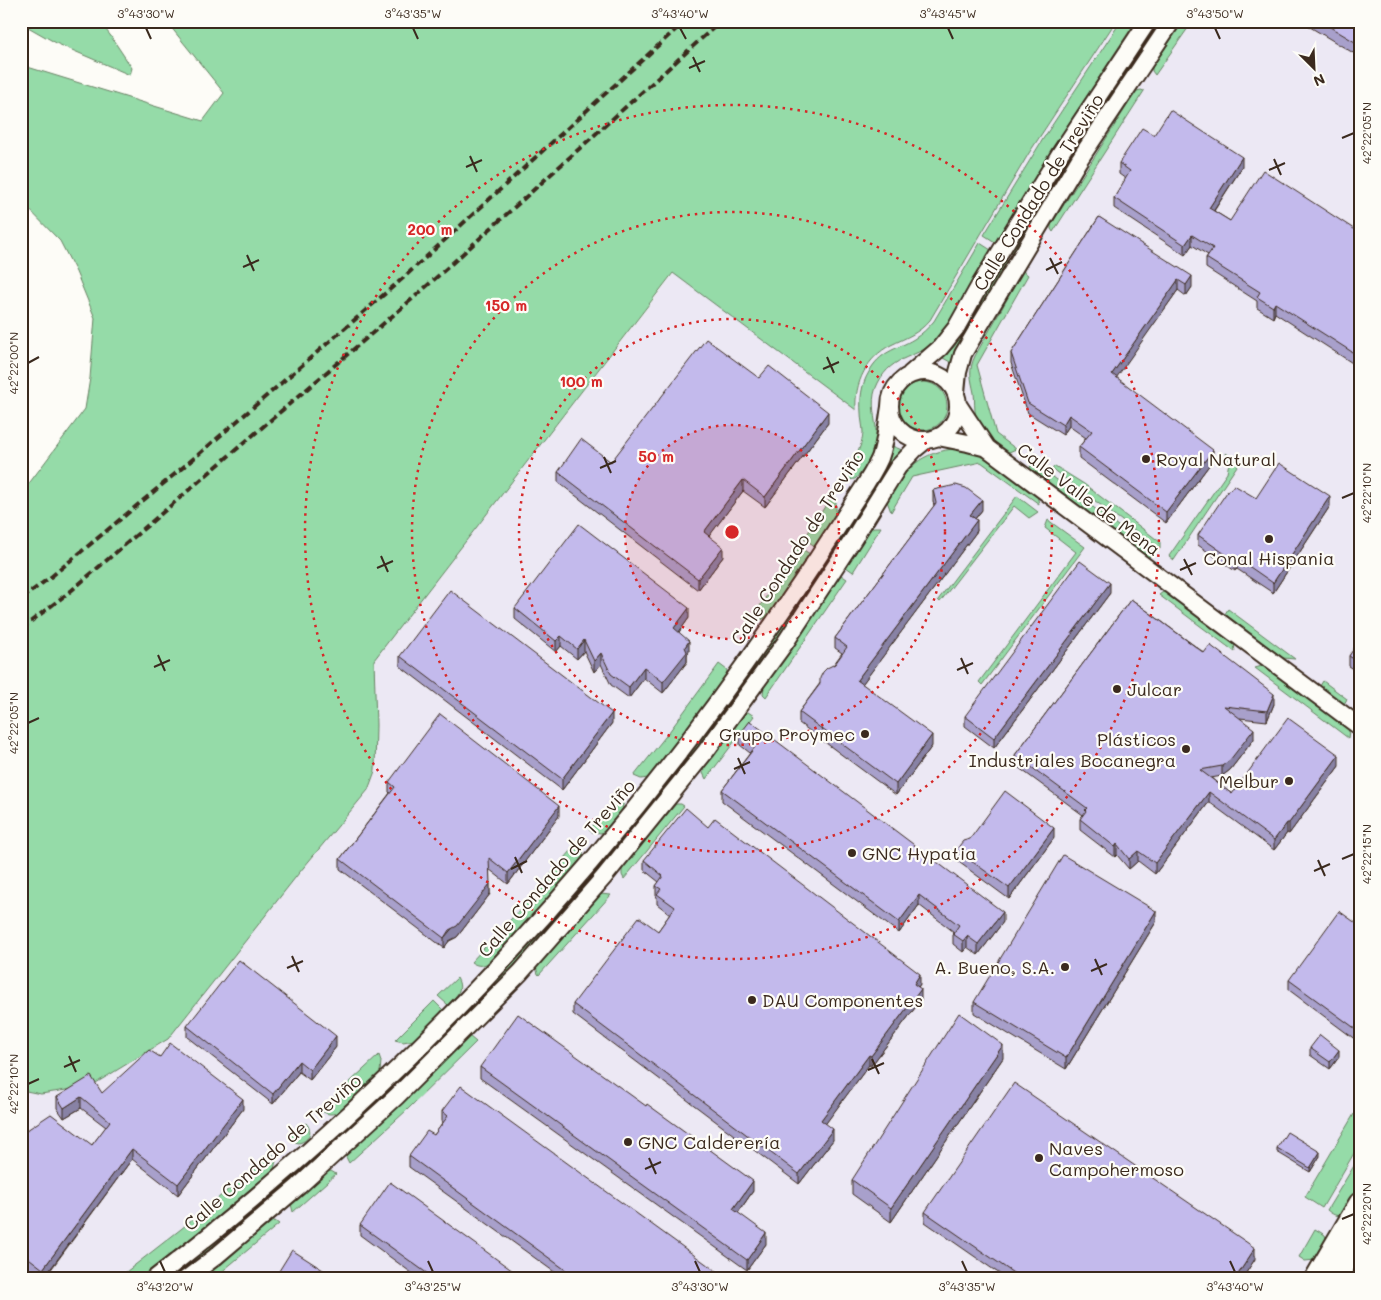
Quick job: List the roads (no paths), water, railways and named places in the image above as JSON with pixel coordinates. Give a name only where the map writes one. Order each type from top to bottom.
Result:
[{"type":"main road","points":[[1316,1279],[1360,1204]]},
{"type":"main road","points":[[1335,1279],[1360,1238]]},
{"type":"street","name":"Calle Condado de Treviño","points":[[910,374],[940,348],[956,328],[1061,152],[1148,21]]},
{"type":"street","name":"Calle Condado de Treviño","points":[[957,399],[958,372],[963,354],[1079,160],[1172,21]]},
{"type":"street","points":[[186,1279],[299,1186],[396,1097],[508,986],[620,858],[718,735],[785,643],[898,467],[915,449],[946,432],[953,425],[957,416],[957,399],[950,383],[942,376],[932,372],[910,374],[895,387],[890,407],[892,418],[905,435],[915,439],[932,439]]},
{"type":"street","name":"Calle Valle de Mena","points":[[957,399],[987,448],[1360,727]]},
{"type":"street","name":"Calle Condado de Treviño","points":[[154,1279],[268,1187],[397,1068],[480,985],[616,833],[690,741],[755,651],[820,555],[880,459],[885,443],[890,407]]},
{"type":"street","name":"Calle Valle de Mena","points":[[932,439],[968,443],[987,448]]},
{"type":"railway","points":[[21,599],[52,576],[199,454],[402,279],[685,21]]},
{"type":"railway","points":[[21,629],[72,590],[418,294],[721,21]]},
{"type":"place","name":"Royal Natural","points":[[1146,459]]},
{"type":"place","name":"Conal Hispania","points":[[1269,539]]},
{"type":"place","name":"Julcar","points":[[1117,689]]},
{"type":"place","name":"Grupo Proymec","points":[[865,734]]},
{"type":"place","name":"Plásticos Industriales Bocanegra","points":[[1186,749]]},
{"type":"place","name":"Melbur","points":[[1289,781]]},
{"type":"place","name":"GNC Hypatia","points":[[852,853]]},
{"type":"place","name":"A. Bueno, S.A.","points":[[1065,967]]},
{"type":"place","name":"DAU Componentes","points":[[752,1000]]},
{"type":"place","name":"GNC Calderería","points":[[628,1142]]},
{"type":"place","name":"Naves Campohermoso","points":[[1039,1158]]}]
